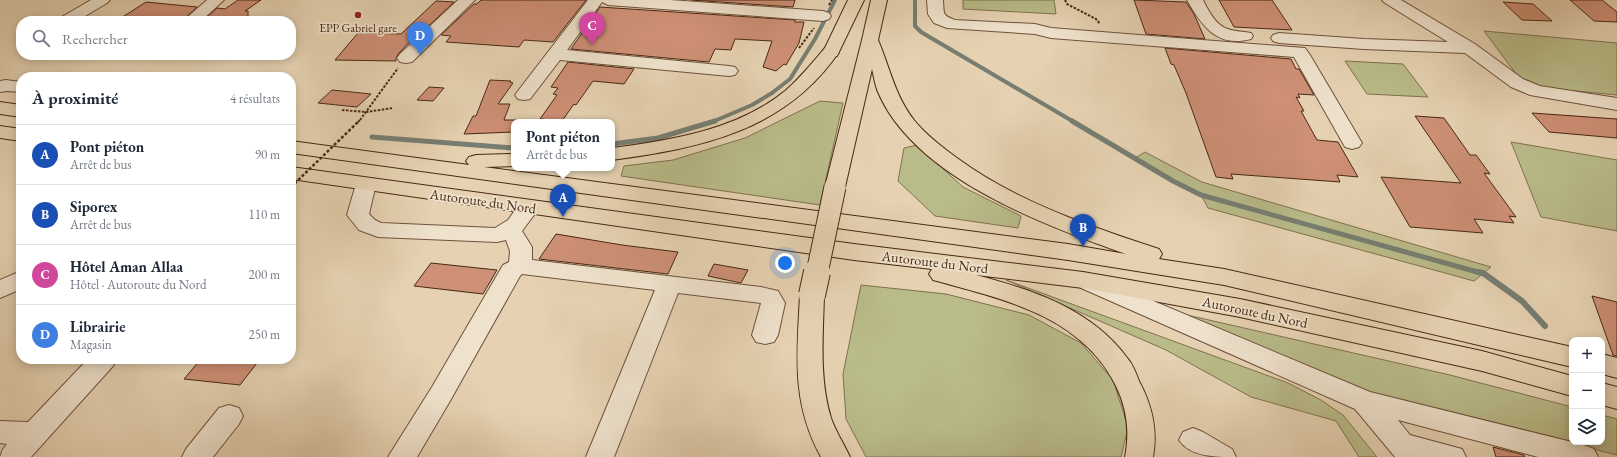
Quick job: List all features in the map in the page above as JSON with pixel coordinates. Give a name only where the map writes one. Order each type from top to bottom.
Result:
[{"type":"main road","points":[[615,154],[646,150],[690,140],[731,128],[763,113],[784,100],[804,82],[831,52],[856,0]]},
{"type":"main road","points":[[836,457],[820,427],[810,384],[809,344],[812,295],[835,187],[879,0]]},
{"type":"main road","points":[[870,40],[888,94],[906,123],[940,157],[980,184],[1031,209],[1112,241],[1224,277]]},
{"type":"main road","points":[[0,108],[16,110]]},
{"type":"main road","points":[[0,132],[16,134]]},
{"type":"main road","name":"Autoroute du Nord","points":[[296,148],[1068,252],[1224,277],[1569,356]]},
{"type":"main road","points":[[410,163],[511,160]]},
{"type":"main road","name":"Autoroute du Nord","points":[[296,174],[854,252],[1082,280],[1240,308],[1482,361],[1569,385]]},
{"type":"main road","points":[[854,252],[893,263],[986,285],[1050,309],[1080,326],[1102,344],[1118,363],[1129,382],[1139,408],[1142,429],[1142,444],[1139,457]]},
{"type":"main road","points":[[1605,365],[1617,368]]},
{"type":"main road","points":[[1605,395],[1617,398]]},
{"type":"street","points":[[75,16],[102,0]]},
{"type":"street","points":[[197,16],[216,0]]},
{"type":"street","points":[[406,58],[467,0]]},
{"type":"street","points":[[524,95],[596,0]]},
{"type":"street","points":[[608,0],[823,16]]},
{"type":"street","points":[[935,0],[936,14],[940,20],[953,25],[1035,29],[1051,33],[1299,52],[1352,143]]},
{"type":"street","points":[[1195,0],[1201,12],[1218,32],[1229,35],[1364,44],[1469,48]]},
{"type":"street","points":[[1390,0],[1469,48],[1524,87],[1536,91],[1617,104]]},
{"type":"street","points":[[555,54],[729,71]]},
{"type":"street","points":[[0,87],[6,85],[16,86]]},
{"type":"street","points":[[366,184],[358,215],[367,225],[378,230],[497,235],[510,230],[519,222],[529,207]]},
{"type":"street","points":[[510,230],[520,242],[523,251],[520,266]]},
{"type":"street","points":[[402,457],[441,394],[511,271],[520,266],[770,297],[773,303],[764,335]]},
{"type":"street","points":[[0,277],[16,275]]},
{"type":"street","points":[[1082,280],[1365,402],[1553,453],[1584,457]]},
{"type":"street","points":[[0,290],[16,282]]},
{"type":"street","points":[[600,457],[670,284]]},
{"type":"street","points":[[13,457],[99,364]]},
{"type":"street","points":[[1365,402],[1407,451],[1452,457]]},
{"type":"street","points":[[196,457],[229,416]]},
{"type":"street","points":[[0,432],[34,434]]},
{"type":"street","points":[[1193,440],[1222,457]]},
{"type":"path","points":[[1065,0],[1067,4],[1096,19],[1108,37]]},
{"type":"path","points":[[799,48],[823,16]]},
{"type":"path","points":[[296,182],[360,120],[406,58]]},
{"type":"path","points":[[342,110],[366,112],[393,108]]},
{"type":"green space","points":[[963,0],[1054,0],[1056,14],[963,9]]},
{"type":"green space","points":[[1484,31],[1617,43],[1617,95],[1525,86]]},
{"type":"green space","points":[[1345,61],[1403,64],[1428,97],[1367,94]]},
{"type":"green space","points":[[820,101],[843,103],[820,205],[621,176],[624,166],[673,160],[745,138]]},
{"type":"green space","points":[[1511,142],[1617,160],[1617,231],[1541,217]]},
{"type":"green space","points":[[917,145],[963,187],[1021,216],[1018,228],[935,216],[898,181],[904,148]]},
{"type":"green space","points":[[1145,152],[1202,182],[1491,267],[1474,281],[1208,208],[1201,195],[1135,158]]},
{"type":"green space","points":[[1006,280],[1288,383],[1321,400],[1343,415],[1377,457],[1359,457],[1336,421],[1251,397],[1166,350]]},
{"type":"green space","points":[[861,285],[946,294],[1029,315],[1081,343],[1113,380],[1128,427],[1121,457],[866,457],[846,419],[843,374]]},
{"type":"green space","points":[[1152,307],[1450,375],[1569,406],[1569,443],[1374,394]]},
{"type":"green space","points":[[1605,416],[1617,419],[1617,455],[1577,445],[1605,445]]},
{"type":"building","points":[[238,0],[261,0],[245,11],[248,11],[248,16],[208,16],[217,8],[225,9]]},
{"type":"building","points":[[481,0],[586,0],[553,42],[524,40],[519,47],[446,42],[451,36],[441,35],[474,4],[477,4]]},
{"type":"building","points":[[691,0],[795,0],[793,7]]},
{"type":"building","points":[[1134,0],[1186,2],[1194,14],[1205,39],[1146,34]]},
{"type":"building","points":[[1219,0],[1272,0],[1292,30],[1234,27]]},
{"type":"building","points":[[1570,0],[1602,0],[1617,12],[1617,22],[1594,21]]},
{"type":"building","points":[[436,1],[454,2],[420,34],[418,33],[399,53],[396,61],[335,60],[358,33],[401,34]]},
{"type":"building","points":[[146,2],[197,7],[187,16],[124,16]]},
{"type":"building","points":[[1503,2],[1533,4],[1552,21],[1522,20]]},
{"type":"building","points":[[600,7],[795,20],[795,22],[804,22],[799,43],[786,65],[784,64],[776,71],[763,67],[772,41],[735,39],[731,50],[715,49],[709,62],[571,49]]},
{"type":"building","points":[[1165,48],[1291,59],[1296,69],[1299,69],[1314,95],[1298,94],[1300,98],[1296,97],[1304,111],[1301,111],[1317,140],[1338,142],[1358,177],[1337,175],[1340,182],[1231,174],[1233,179],[1216,177],[1186,93],[1174,65],[1171,64]]},
{"type":"building","points":[[568,62],[634,69],[624,84],[593,81],[576,105],[574,104],[563,119],[540,119],[557,95],[553,94],[558,88],[551,87]]},
{"type":"building","points":[[490,80],[511,81],[510,82],[513,83],[498,104],[510,104],[504,120],[511,120],[511,132],[464,134],[473,116],[476,116]]},
{"type":"building","points":[[429,87],[444,88],[433,101],[417,100]]},
{"type":"building","points":[[332,90],[371,94],[357,107],[318,103]]},
{"type":"building","points":[[1532,113],[1617,119],[1617,138],[1549,132]]},
{"type":"building","points":[[1415,116],[1444,118],[1470,155],[1476,155],[1490,174],[1484,173],[1516,217],[1509,216],[1514,223],[1474,219],[1483,233],[1410,227],[1381,177],[1461,183]]},
{"type":"building","points":[[556,234],[622,245],[678,252],[668,274],[539,259]]},
{"type":"building","points":[[431,263],[497,270],[483,294],[414,286]]},
{"type":"building","points":[[714,264],[748,270],[741,283],[708,276]]},
{"type":"building","points":[[1592,296],[1617,302],[1617,356],[1613,355]]},
{"type":"building","points":[[197,364],[256,364],[240,385],[184,379]]},
{"type":"building","points":[[1493,447],[1524,455],[1525,457],[1496,457]]},
{"type":"waterway","points":[[713,122],[752,105],[772,93],[790,79],[815,39],[835,0]]},
{"type":"waterway","points":[[915,0],[915,26],[921,32],[1074,122]]},
{"type":"waterway","points":[[1072,121],[1173,181],[1201,195],[1481,273]]},
{"type":"waterway","points":[[615,144],[658,138],[713,122]]},
{"type":"waterway","points":[[372,137],[511,148]]},
{"type":"waterway","points":[[1478,272],[1483,273],[1522,301],[1545,326]]},
{"type":"place","name":"EPP Gabriel gare","points":[[358,15]]},
{"type":"place","name":"Hôtel Aman Allaa","points":[[592,45]]},
{"type":"place","name":"Librairie","points":[[420,55]]},
{"type":"place","name":"Pont piéton","points":[[563,217]]},
{"type":"place","name":"Siporex","points":[[1083,247]]}]
